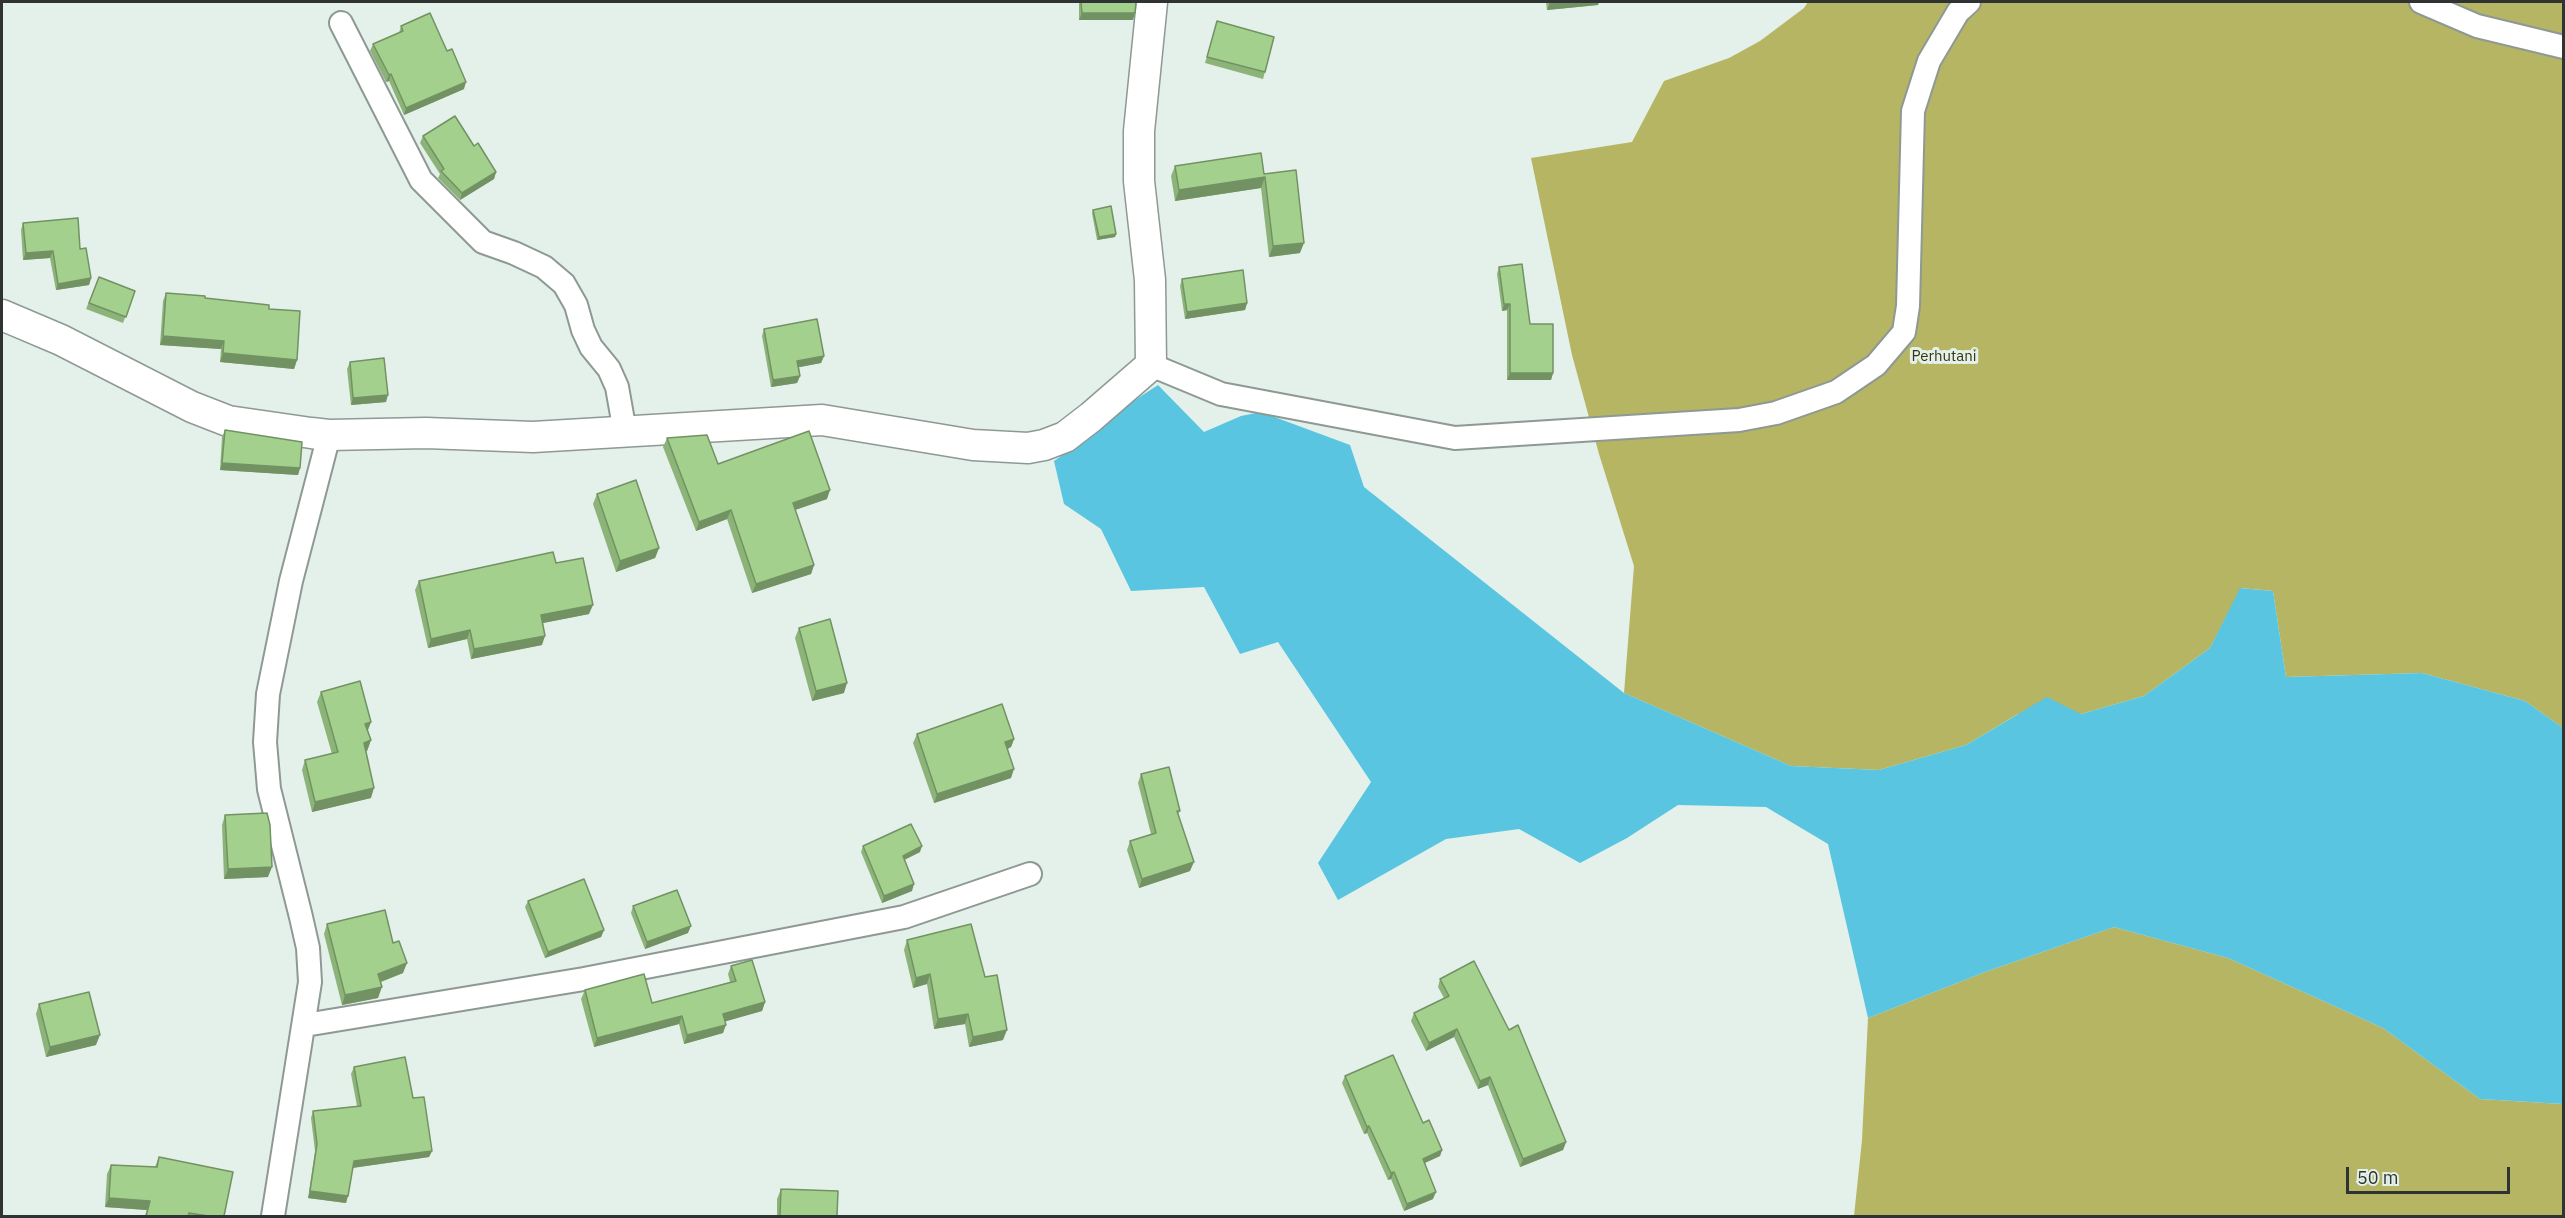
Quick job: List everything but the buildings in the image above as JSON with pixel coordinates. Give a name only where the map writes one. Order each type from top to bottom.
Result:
[{"type":"main road","points":[[2,315],[61,340],[192,408],[228,421],[329,435],[426,433],[533,437],[822,420],[853,423],[956,442],[1028,448],[1065,437],[1151,365],[1150,280],[1139,182],[1138,131],[1152,2]]},
{"type":"street","points":[[1151,365],[1221,394],[1455,438],[1739,420],[1776,412],[1836,392],[1876,365],[1904,332],[1908,306],[1913,111],[1929,61],[1958,12],[1968,2]]},
{"type":"street","points":[[2421,2],[2477,26],[2564,46]]},
{"type":"street","points":[[341,23],[421,180],[483,242],[514,252],[544,267],[564,284],[576,305],[583,330],[591,347],[609,369],[617,387],[625,432]]},
{"type":"street","points":[[273,1216],[310,982],[308,948],[269,789],[266,742],[268,694],[291,580],[329,435]]},
{"type":"street","points":[[305,1025],[584,979],[904,917],[1030,874]]},
{"type":"green space","name":"Perhutani","points":[[1808,2],[2563,2],[2563,728],[2525,701],[2422,673],[2286,677],[2273,591],[2241,588],[2210,648],[2144,696],[2081,714],[2018,714],[1966,745],[1879,770],[1791,766],[1624,693],[1634,566],[1599,454],[1572,355],[1531,158],[1632,142],[1664,81],[1729,58],[1760,41],[1804,8]]},
{"type":"green space","points":[[2114,927],[2228,958],[2383,1028],[2480,1099],[2563,1104],[2563,1216],[1854,1216],[1862,1140],[1868,1018],[1985,972]]},
{"type":"water","points":[[1158,385],[1204,432],[1241,416],[1261,412],[1350,445],[1364,487],[1624,693],[1791,766],[1879,770],[1966,745],[2047,697],[2081,714],[2144,696],[2210,648],[2240,588],[2273,591],[2286,677],[2422,673],[2525,701],[2563,728],[2563,1104],[2480,1099],[2383,1028],[2228,958],[2114,927],[1985,972],[1868,1018],[1828,844],[1766,807],[1678,805],[1627,838],[1580,863],[1519,829],[1446,839],[1338,900],[1318,863],[1371,782],[1278,642],[1240,654],[1204,587],[1131,591],[1101,529],[1064,504],[1054,461],[1077,445],[1109,417]]}]
